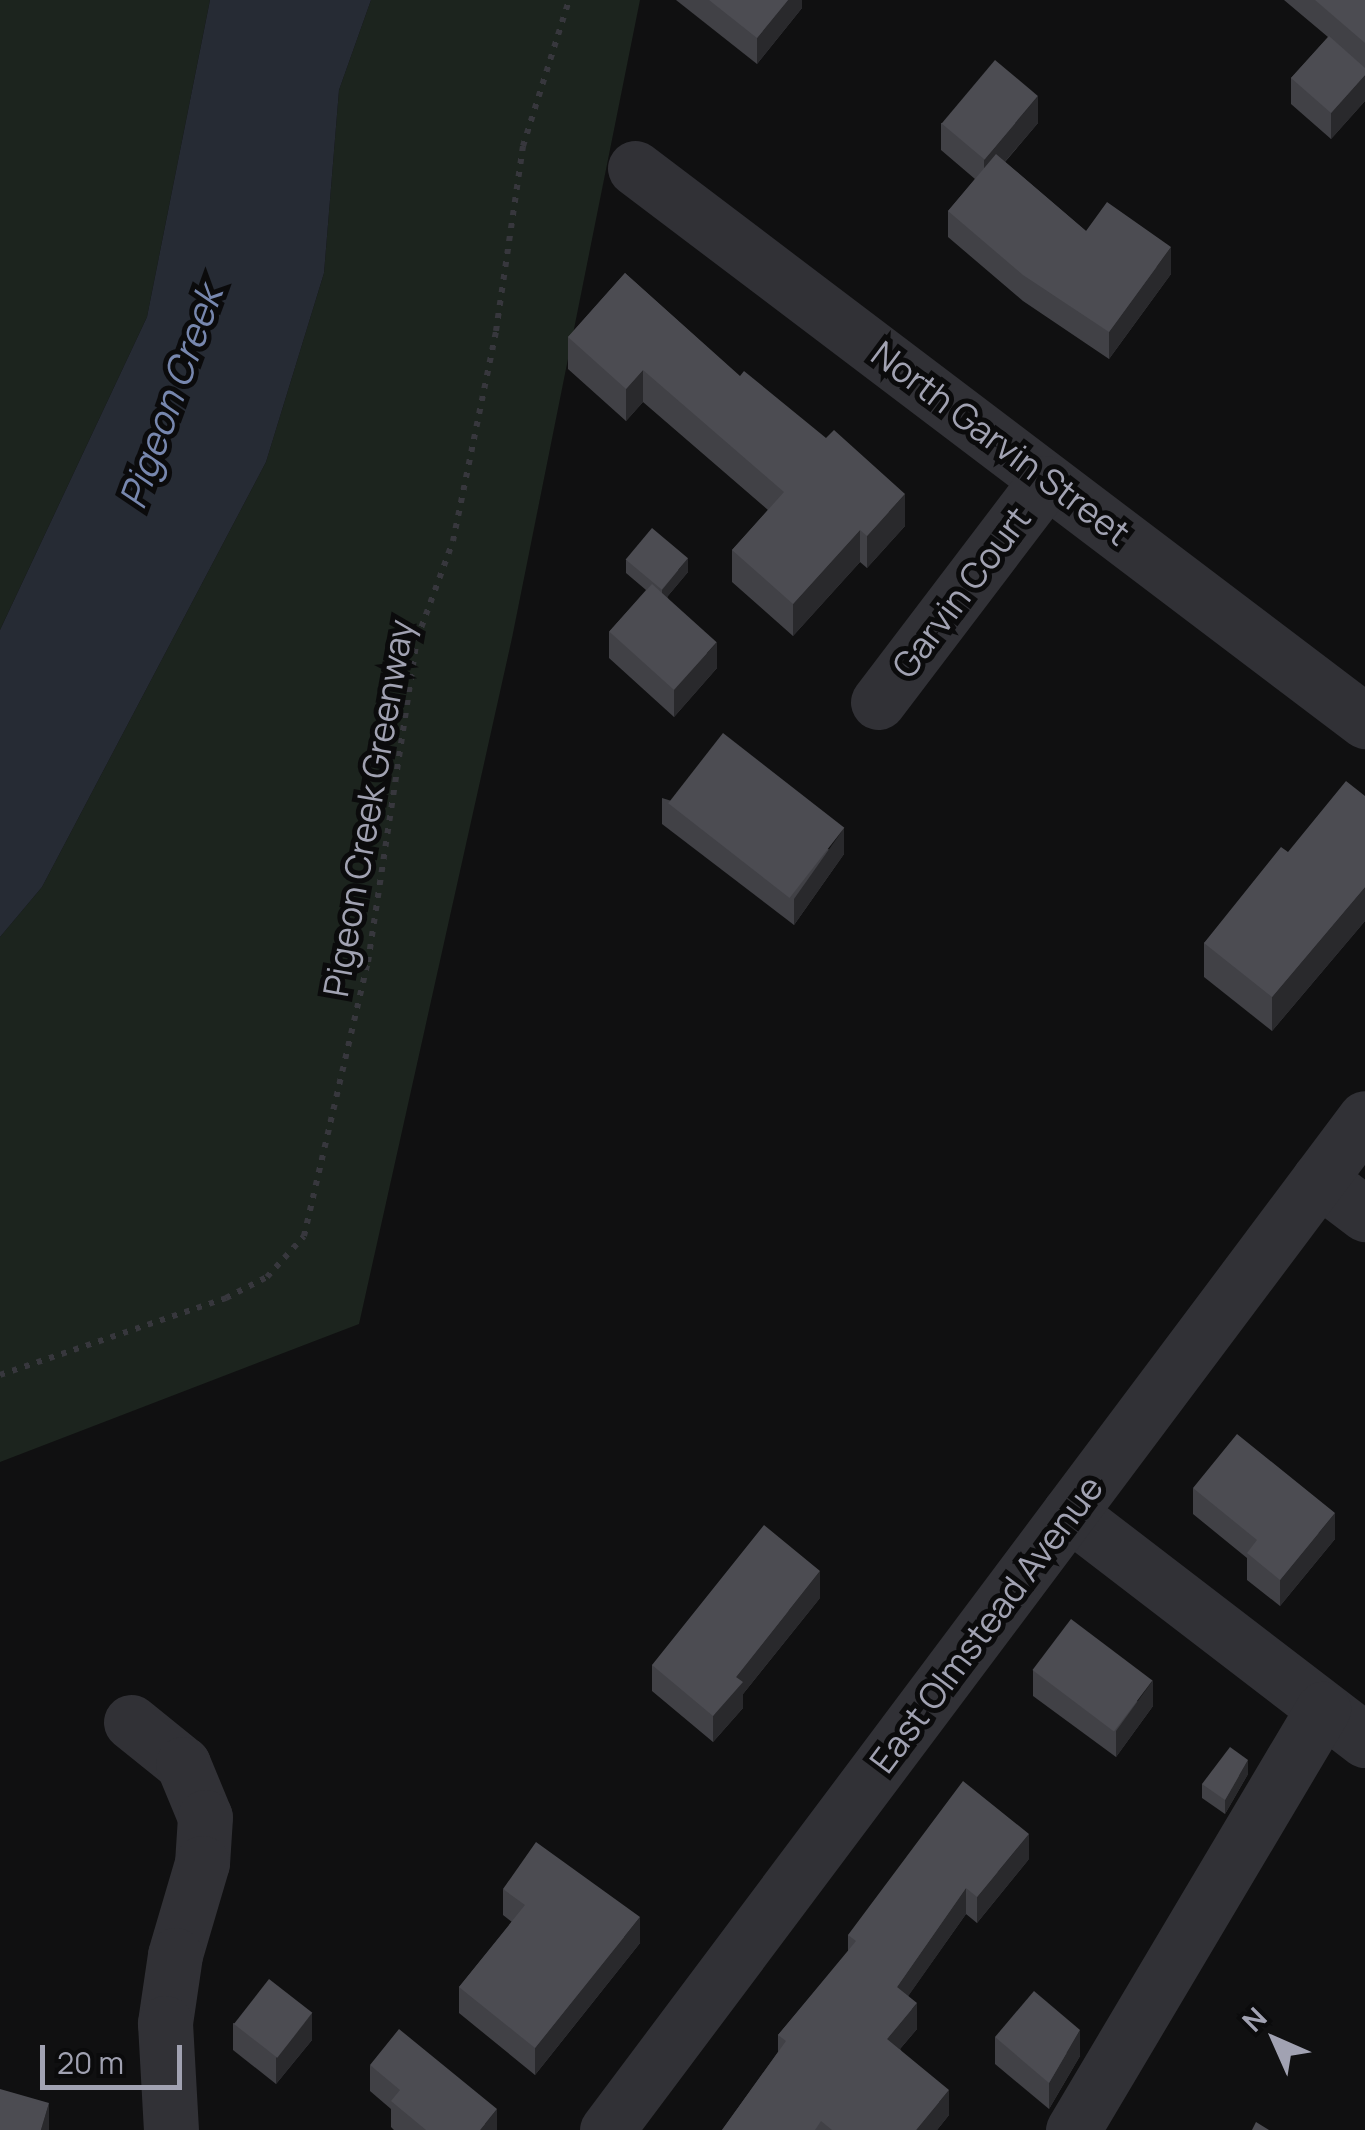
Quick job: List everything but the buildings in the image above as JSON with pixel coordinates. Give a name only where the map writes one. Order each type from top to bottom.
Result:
[{"type":"street","name":"North Garvin Street","points":[[635,168],[1044,483],[1128,538],[1365,721]]},
{"type":"street","name":"Garvin Court","points":[[878,702],[1044,483]]},
{"type":"street","name":"East Olmstead Avenue","points":[[607,2130],[1365,1118]]},
{"type":"street","points":[[1319,1180],[1365,1214]]},
{"type":"street","points":[[1069,1513],[1344,1725],[1073,2130]]},
{"type":"street","points":[[130,1722],[183,1764],[205,1817],[202,1863],[175,1955],[165,2023],[170,2130]]},
{"type":"path","name":"Pigeon Creek Greenway","points":[[0,1375],[226,1298],[267,1277],[304,1236],[368,962],[417,639],[453,540],[496,331],[523,146],[569,0]]},
{"type":"shaded area","points":[[0,0],[210,0],[147,317],[0,630]]},
{"type":"shaded area","points":[[371,0],[640,0],[512,638],[359,1324],[0,1462],[0,937],[42,887],[266,462],[324,273],[339,90]]},
{"type":"water","name":"Pigeon Creek","points":[[210,0],[371,0],[339,90],[324,273],[266,462],[42,887],[0,937],[0,630],[147,317]]}]
